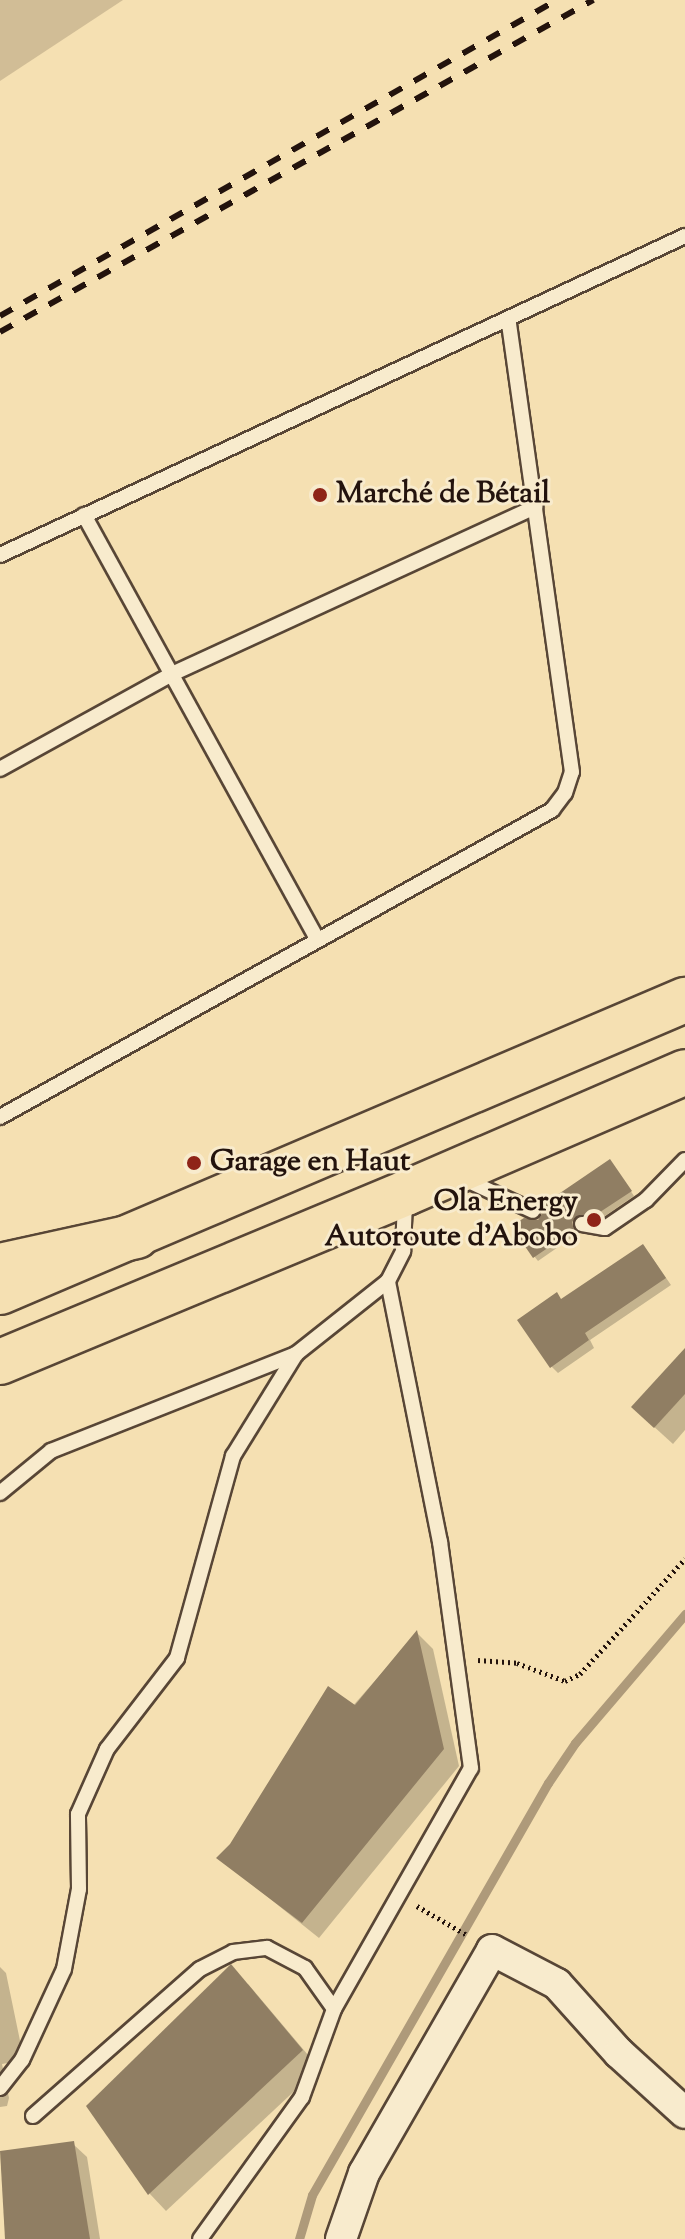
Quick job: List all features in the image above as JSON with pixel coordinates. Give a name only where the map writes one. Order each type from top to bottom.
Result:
[{"type":"main road","points":[[0,1292],[685,1000]]},
{"type":"main road","points":[[0,1362],[406,1193],[685,1072]]},
{"type":"main road","points":[[0,1266],[137,1236]]},
{"type":"street","points":[[341,2239],[364,2173],[492,1950],[557,1984],[619,2053],[685,2113]]},
{"type":"lane","points":[[0,555],[685,236]]},
{"type":"lane","points":[[0,1117],[552,810],[565,793],[572,772],[508,318]]},
{"type":"lane","points":[[0,769],[172,674],[535,507]]},
{"type":"lane","points":[[84,515],[318,940]]},
{"type":"lane","points":[[582,1224],[605,1228],[646,1200],[685,1160]]},
{"type":"lane","points":[[451,1172],[533,1211]]},
{"type":"lane","points":[[0,1493],[51,1451],[296,1354],[388,1281],[403,1251],[406,1193]]},
{"type":"lane","points":[[200,2239],[302,2097],[334,2009],[401,1897],[471,1768],[440,1542],[388,1281]]},
{"type":"lane","points":[[0,2088],[22,2060],[64,1969],[79,1889],[78,1814],[107,1749],[177,1658],[233,1456],[296,1354]]},
{"type":"lane","points":[[33,2116],[200,1969],[233,1952],[267,1948],[305,1968],[334,2009]]},
{"type":"path","points":[[457,1658],[517,1663],[565,1681],[580,1674],[685,1559]]},
{"type":"path","points":[[401,1897],[448,1924]]},
{"type":"shaded area","points":[[0,0],[123,0],[0,81]]},
{"type":"building","points":[[610,1159],[632,1191],[594,1216],[578,1215],[572,1222],[574,1230],[533,1258],[511,1226],[524,1218],[538,1220],[542,1214],[541,1206]]},
{"type":"building","points":[[643,1244],[666,1278],[585,1333],[589,1340],[550,1368],[517,1320],[557,1292],[561,1299]]},
{"type":"building","points":[[685,1348],[685,1394],[654,1428],[631,1407]]},
{"type":"building","points":[[417,1630],[444,1749],[302,1923],[216,1858],[230,1844],[328,1686],[355,1705]]},
{"type":"building","points":[[231,1964],[303,2050],[148,2195],[86,2106]]},
{"type":"building","points":[[74,2141],[90,2239],[5,2239],[0,2151]]},
{"type":"waterway","points":[[299,2239],[312,2195],[548,1783],[575,1743],[685,1614]]},
{"type":"railway","points":[[0,316],[557,0]]},
{"type":"railway","points":[[0,332],[593,0]]},
{"type":"place","name":"Marché de Bétail","points":[[320,495]]},
{"type":"place","name":"Garage en Haut","points":[[194,1163]]},
{"type":"place","name":"Ola Energy Autoroute d’Abobo","points":[[594,1220]]}]
